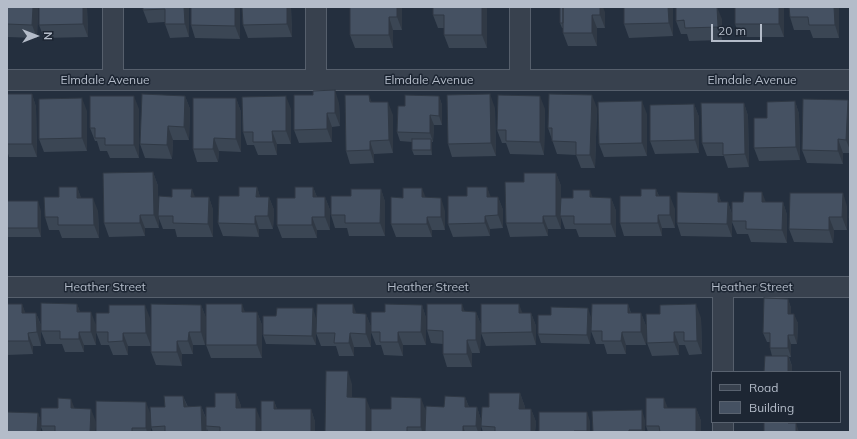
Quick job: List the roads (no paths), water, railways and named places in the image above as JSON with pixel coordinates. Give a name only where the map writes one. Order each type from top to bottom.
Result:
[{"type":"street","points":[[113,7],[113,80]]},
{"type":"street","points":[[316,7],[316,80]]},
{"type":"street","points":[[520,7],[520,80]]},
{"type":"street","name":"Elmdale Avenue","points":[[7,80],[850,80]]},
{"type":"street","name":"Heather Street","points":[[7,287],[850,287]]},
{"type":"street","points":[[724,287],[724,371]]}]
